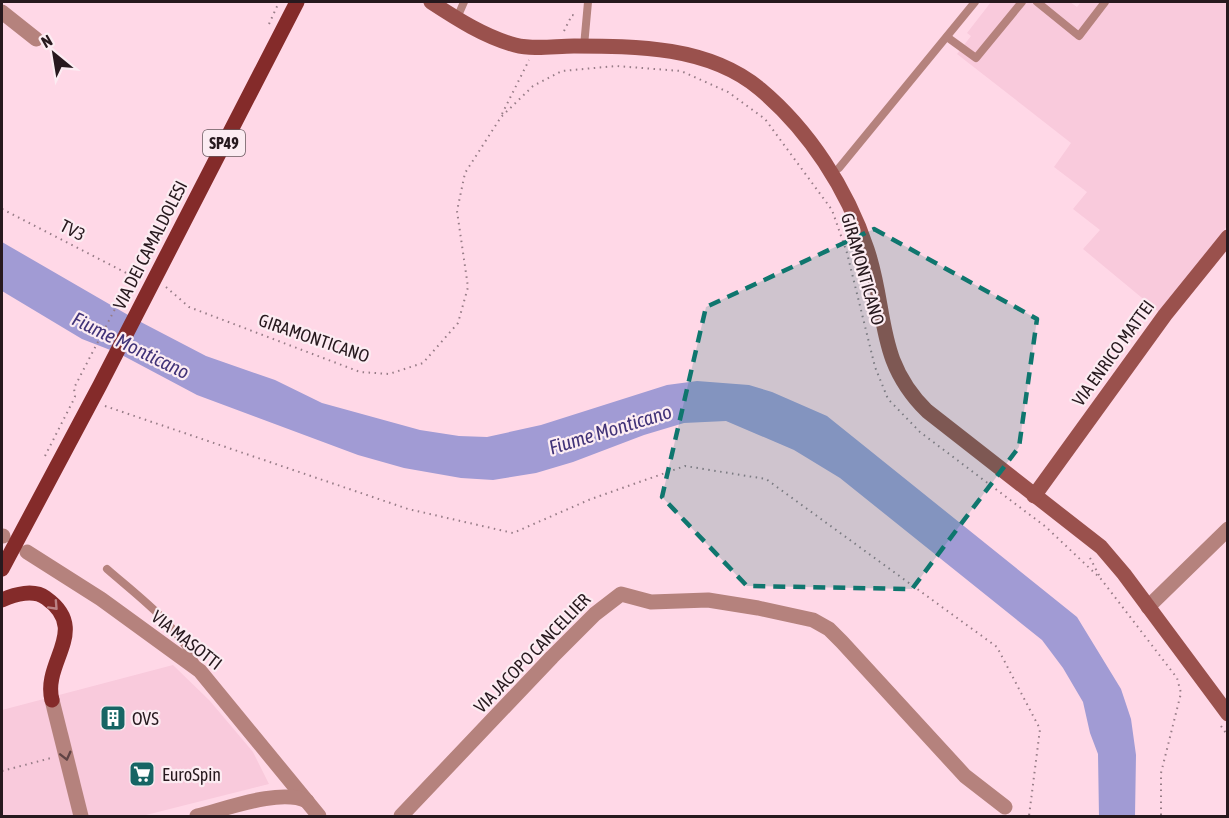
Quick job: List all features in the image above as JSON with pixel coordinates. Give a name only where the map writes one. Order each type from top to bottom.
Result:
[{"type":"main road","name":"VIA DEI CAMALDOLESI","points":[[2,569],[100,385],[297,2]]},
{"type":"main road","points":[[2,600],[25,593],[40,593],[54,603],[64,618],[66,636],[49,688],[52,700]]},
{"type":"street","points":[[431,2],[457,18],[516,46],[656,48],[696,57],[732,71],[759,88],[784,112],[826,165],[852,211],[868,251],[885,336],[897,375],[927,411],[1101,547],[1225,707]]},
{"type":"street","points":[[2,12],[36,39]]},
{"type":"street","name":"VIA ENRICO MATTEI","points":[[1034,496],[1165,315],[1227,237]]},
{"type":"street","points":[[1149,607],[1227,529]]},
{"type":"street","name":"VIA MASOTTI","points":[[27,552],[84,588],[200,671],[319,816]]},
{"type":"street","name":"VIA JACOPO CANCELLIER","points":[[401,816],[559,650],[608,602],[621,594],[651,602],[725,601],[813,620],[829,629],[842,642],[965,776],[1005,807]]},
{"type":"street","points":[[52,700],[81,816]]},
{"type":"street","points":[[267,799],[279,788],[283,770]]},
{"type":"street","points":[[197,816],[267,799],[294,796],[307,801]]},
{"type":"lane","points":[[457,18],[464,2]]},
{"type":"lane","points":[[584,46],[588,2]]},
{"type":"lane","points":[[838,168],[975,2]]},
{"type":"lane","points":[[947,37],[976,58],[1022,2]]},
{"type":"lane","points":[[1037,2],[1079,36],[1105,2]]},
{"type":"lane","points":[[107,569],[158,614],[184,643],[200,671]]},
{"type":"path","points":[[501,117],[514,86],[540,48]]},
{"type":"path","name":"GIRAMONTICANO","points":[[154,281],[189,307],[360,372],[389,374],[423,363],[458,323],[468,287],[457,211],[465,173],[501,117],[532,86],[562,71],[616,66],[681,71],[728,92],[765,119],[832,210],[847,253],[875,367],[888,399],[920,432],[1046,527],[1101,579],[1177,678],[1181,693],[1161,773],[1161,816]]},
{"type":"path","name":"TV3","points":[[2,209],[132,276],[74,388]]},
{"type":"path","points":[[90,401],[408,509],[513,533],[591,499],[685,466],[766,479],[997,647],[1040,729],[1029,816]]},
{"type":"path","points":[[2,771],[55,757]]},
{"type":"highlighted area","points":[[874,229],[1037,319],[1019,447],[912,589],[747,586],[662,497],[706,307]]},
{"type":"shaded area","points":[[991,2],[1070,2],[1077,7],[1081,2],[1227,2],[1227,226],[1159,312],[1083,249],[1100,230],[1073,209],[1087,192],[1054,167],[1071,143],[957,54],[971,36],[967,33]]},
{"type":"shaded area","points":[[173,665],[210,701],[253,752],[269,784],[142,816],[2,816],[2,710]]},
{"type":"water","name":"Fiume Monticano","points":[[2,242],[135,319],[206,356],[275,380],[322,403],[420,430],[459,436],[487,437],[541,425],[667,385],[697,381],[749,385],[772,392],[827,416],[1077,617],[1121,689],[1131,719],[1136,755],[1135,816],[1099,816],[1098,754],[1090,733],[1083,702],[1063,668],[1042,640],[840,478],[794,450],[726,421],[684,423],[644,435],[573,462],[536,473],[493,480],[461,478],[404,468],[358,455],[197,395],[118,353],[82,339],[2,291]]},
{"type":"place","name":"OVS","points":[[113,718]]},
{"type":"place","name":"EuroSpin","points":[[142,774]]}]
